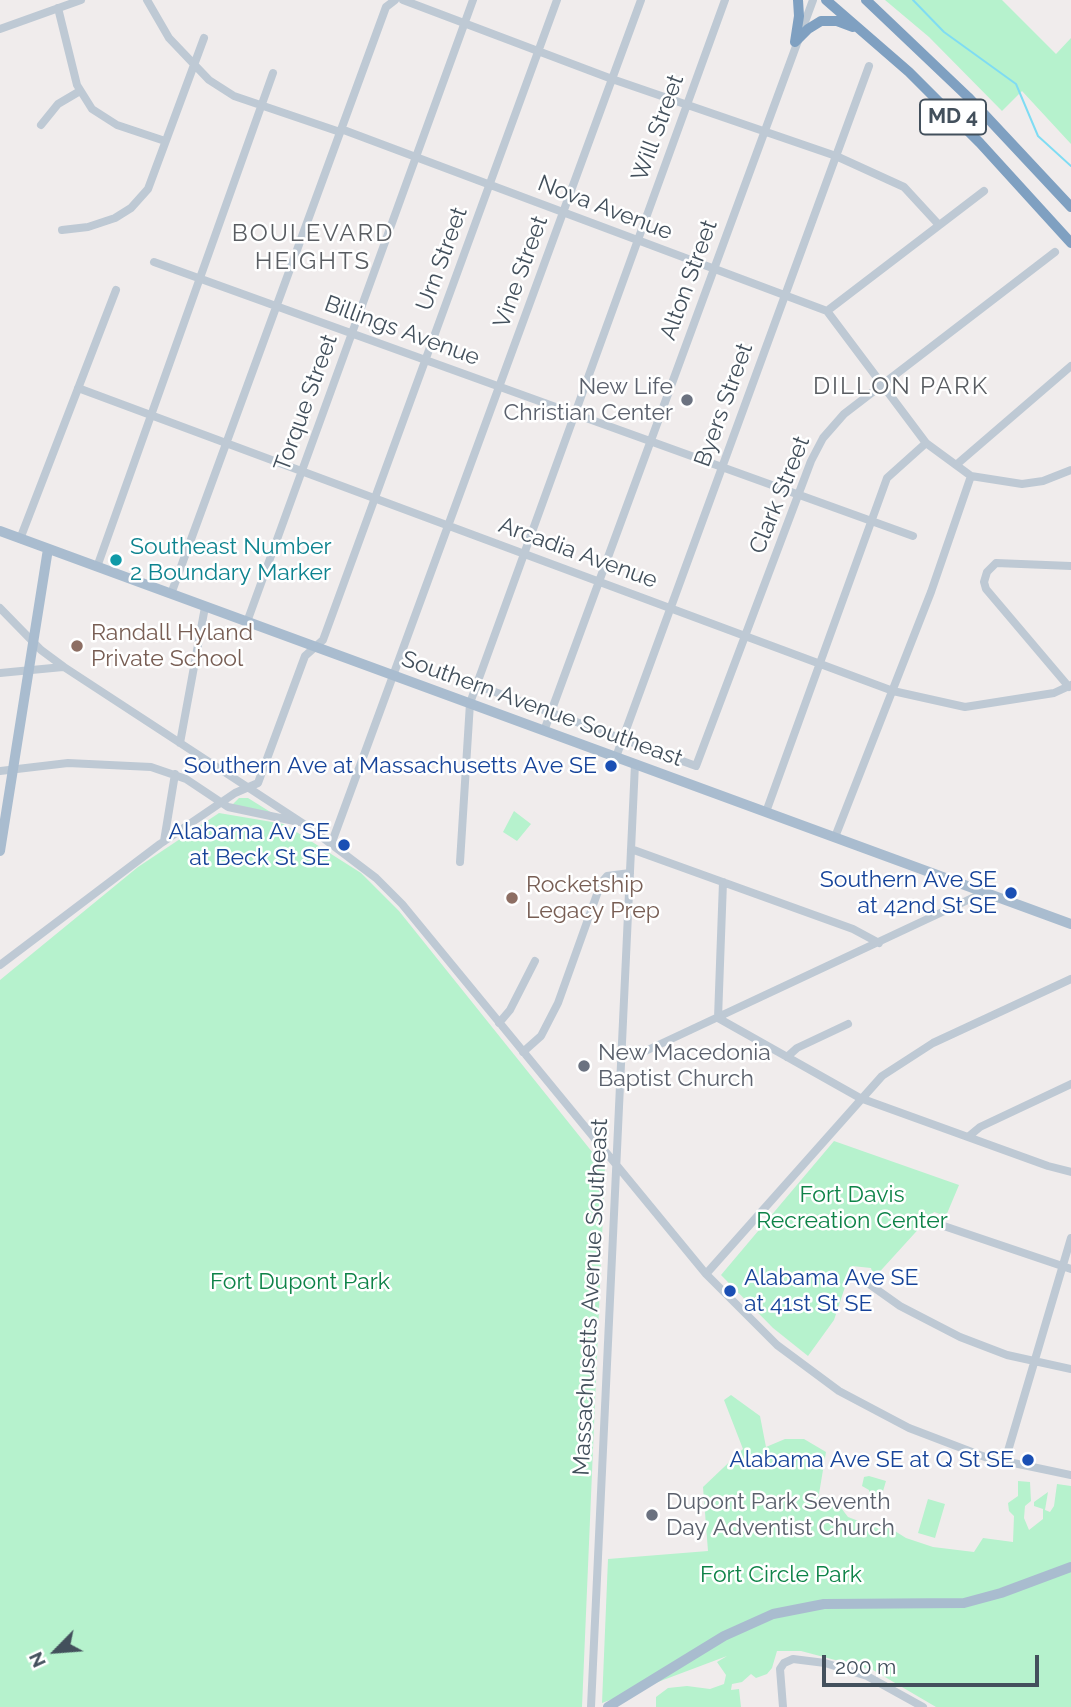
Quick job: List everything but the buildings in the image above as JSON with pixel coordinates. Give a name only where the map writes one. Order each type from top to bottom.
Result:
[{"type":"highway","points":[[795,42],[798,0]]},
{"type":"highway","name":"MD 4","points":[[826,0],[980,143],[1071,243]]},
{"type":"highway","name":"MD 4","points":[[866,0],[968,97],[1071,207]]},
{"type":"highway","points":[[795,42],[816,24],[829,20],[847,23],[872,40]]},
{"type":"main road","name":"Southern Avenue Southeast","points":[[0,531],[1071,923]]},
{"type":"main road","points":[[0,851],[48,549]]},
{"type":"main road","points":[[608,1707],[724,1636],[773,1614],[824,1604],[964,1603],[1005,1592],[1071,1567]]},
{"type":"street","points":[[0,29],[81,0]]},
{"type":"street","name":"Nova Avenue","points":[[147,0],[162,28],[195,68],[228,93],[416,158],[827,311]]},
{"type":"street","points":[[171,594],[386,7],[396,0]]},
{"type":"street","name":"Torque Street","points":[[247,622],[473,0]]},
{"type":"street","name":"Urn Street","points":[[248,789],[258,783],[305,657],[323,640],[557,0]]},
{"type":"street","name":"Vine Street","points":[[332,842],[641,0]]},
{"type":"street","name":"Will Street","points":[[460,862],[470,703],[725,0]]},
{"type":"street","name":"Alton Street","points":[[544,731],[765,131],[795,42],[813,0]]},
{"type":"street","points":[[405,1],[612,79],[836,156],[904,187],[939,225]]},
{"type":"street","points":[[58,8],[80,91],[105,119],[165,141]]},
{"type":"street","points":[[62,230],[97,225],[131,208],[148,189],[204,38]]},
{"type":"street","name":"Byers Street","points":[[616,757],[869,66]]},
{"type":"street","points":[[97,567],[273,73]]},
{"type":"street","points":[[41,125],[58,104],[80,91]]},
{"type":"street","points":[[984,191],[827,311],[926,443],[971,476],[1022,484],[1043,481],[1071,470]]},
{"type":"street","name":"Clark Street","points":[[622,739],[696,766],[797,496],[822,438],[844,414],[1055,252]]},
{"type":"street","name":"Billings Avenue","points":[[153,262],[913,536]]},
{"type":"street","points":[[20,539],[116,290]]},
{"type":"street","points":[[956,465],[1071,366]]},
{"type":"street","name":"Arcadia Avenue","points":[[78,388],[893,691],[965,707],[1033,697],[1070,686]]},
{"type":"street","points":[[766,812],[873,523],[887,478],[926,443]]},
{"type":"street","points":[[835,837],[893,691],[971,476]]},
{"type":"street","points":[[1070,686],[986,589],[984,582],[987,572],[996,564],[1008,562],[1071,566]]},
{"type":"street","points":[[180,743],[205,607]]},
{"type":"street","points":[[0,608],[33,643],[64,667],[302,822],[367,869],[397,898],[706,1274],[764,1334],[839,1391],[909,1428],[1005,1461],[1071,1475]]},
{"type":"street","points":[[0,673],[64,667]]},
{"type":"street","points":[[476,685],[622,739]]},
{"type":"street","points":[[0,771],[103,763],[151,767],[175,774],[233,809],[302,822]]},
{"type":"street","name":"Massachusetts Avenue Southeast","points":[[591,1707],[635,764]]},
{"type":"street","points":[[164,841],[175,774]]},
{"type":"street","points":[[0,965],[164,841],[223,802],[248,789]]},
{"type":"street","points":[[631,849],[853,929],[878,943]]},
{"type":"street","points":[[523,1052],[541,1036],[558,1003],[601,883],[607,876],[630,873]]},
{"type":"street","points":[[718,1018],[723,882]]},
{"type":"street","points":[[622,1055],[637,1055],[985,892]]},
{"type":"street","points":[[499,1023],[510,1010],[535,961]]},
{"type":"street","points":[[706,1274],[882,1076],[919,1051],[1071,979]]},
{"type":"street","points":[[718,1018],[860,1098],[1071,1172]]},
{"type":"street","points":[[787,1057],[797,1048],[848,1024]]},
{"type":"street","points":[[968,1137],[980,1127],[1071,1084]]},
{"type":"street","points":[[929,1221],[1067,1268]]},
{"type":"street","points":[[1005,1461],[1067,1268],[1071,1238]]},
{"type":"street","points":[[862,1279],[900,1306],[979,1345],[1035,1362],[1071,1369]]},
{"type":"street","points":[[783,1707],[780,1669],[784,1663],[793,1659],[825,1663],[867,1676],[923,1707]]},
{"type":"green space","points":[[885,0],[1002,0],[1056,54],[1071,38],[1071,144],[1022,91],[1002,111],[929,37]]},
{"type":"green space","points":[[239,798],[248,798],[272,813],[232,805]]},
{"type":"green space","points":[[514,811],[531,824],[517,841],[503,832]]},
{"type":"green space","name":"Fort Dupont Park","points":[[219,813],[284,824],[361,873],[399,911],[605,1168],[582,1707],[0,1707],[0,980],[138,867]]},
{"type":"green space","name":"Fort Davis Recreation Center","points":[[834,1141],[959,1185],[946,1216],[934,1212],[874,1278],[871,1268],[852,1266],[834,1320],[808,1356],[773,1328],[721,1275]]},
{"type":"green space","name":"Fort Circle Park","points":[[731,1395],[760,1416],[766,1447],[785,1439],[804,1439],[826,1452],[817,1506],[827,1506],[832,1496],[848,1517],[877,1528],[890,1528],[906,1538],[933,1547],[974,1552],[983,1538],[1013,1542],[1014,1516],[1009,1511],[1008,1503],[1018,1496],[1018,1481],[1030,1482],[1031,1501],[1025,1506],[1024,1518],[1029,1530],[1043,1519],[1043,1509],[1034,1506],[1034,1502],[1048,1492],[1045,1510],[1050,1512],[1054,1506],[1057,1484],[1071,1486],[1071,1707],[936,1707],[873,1670],[801,1651],[777,1651],[772,1668],[767,1674],[756,1678],[751,1674],[742,1682],[732,1684],[731,1690],[739,1689],[741,1707],[656,1707],[656,1697],[668,1688],[687,1686],[710,1689],[724,1684],[726,1675],[717,1662],[727,1656],[602,1703],[608,1559],[708,1551],[703,1487],[743,1449],[724,1400]]},
{"type":"green space","points":[[864,1477],[886,1481],[881,1498],[876,1502],[869,1500],[869,1490],[862,1486]]},
{"type":"green space","points":[[928,1499],[945,1504],[935,1538],[918,1533]]},
{"type":"waterway","points":[[913,0],[944,32],[1016,84],[1038,136],[1071,166]]},
{"type":"place","name":"New Life Christian Center","points":[[687,400]]},
{"type":"place","name":"Southeast Number 2 Boundary Marker","points":[[116,560]]},
{"type":"place","name":"Randall Hyland Private School","points":[[77,646]]},
{"type":"place","name":"Southern Ave at Massachusetts Ave SE","points":[[611,766]]},
{"type":"place","name":"Alabama Av SE at Beck St SE","points":[[344,845]]},
{"type":"place","name":"Southern Ave SE at 42nd St SE","points":[[1011,893]]},
{"type":"place","name":"Rocketship Legacy Prep","points":[[512,898]]},
{"type":"place","name":"New Macedonia Baptist Church","points":[[584,1066]]},
{"type":"place","name":"Alabama Ave SE at 41st St SE","points":[[730,1291]]},
{"type":"place","name":"Alabama Ave SE at Q St SE","points":[[1028,1460]]},
{"type":"place","name":"Dupont Park Seventh Day Adventist Church","points":[[652,1515]]},
{"type":"district","name":"BOULEVARD HEIGHTS","points":[[313,248]]},
{"type":"district","name":"DILLON PARK","points":[[901,387]]}]
